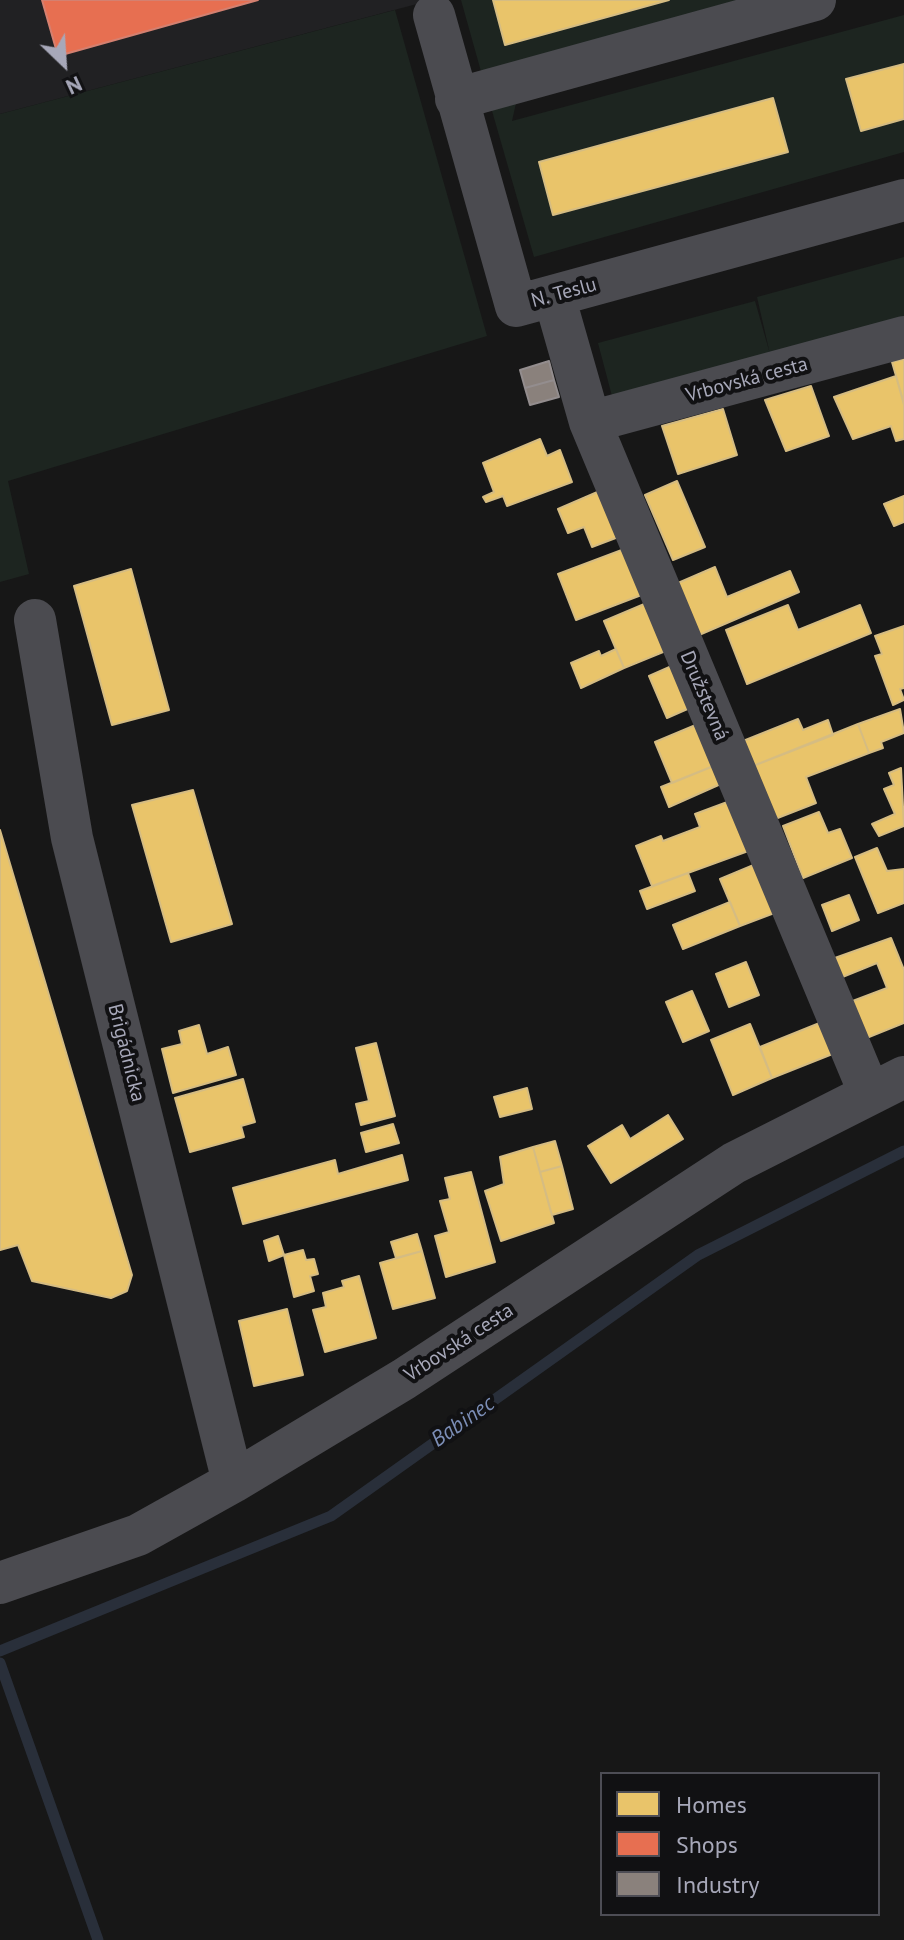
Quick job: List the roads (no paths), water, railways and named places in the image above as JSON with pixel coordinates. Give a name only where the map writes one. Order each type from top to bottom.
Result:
[{"type":"street","points":[[456,99],[815,0]]},
{"type":"street","name":"N. Teslu","points":[[434,15],[516,306],[904,200]]},
{"type":"street","name":"Družstevná","points":[[554,296],[590,422],[886,1084]]},
{"type":"street","name":"Vrbovská cesta","points":[[590,422],[904,337]]},
{"type":"street","name":"Brigádnicka","points":[[35,620],[72,838],[233,1482]]},
{"type":"street","name":"Vrbovská cesta","points":[[0,1583],[138,1535],[233,1482],[404,1379],[734,1163],[886,1084]]},
{"type":"waterway","name":"Babinec","points":[[0,1651],[331,1516],[698,1255],[904,1151]]},
{"type":"waterway","name":"Babinec","points":[[0,1663],[98,1940]]}]
